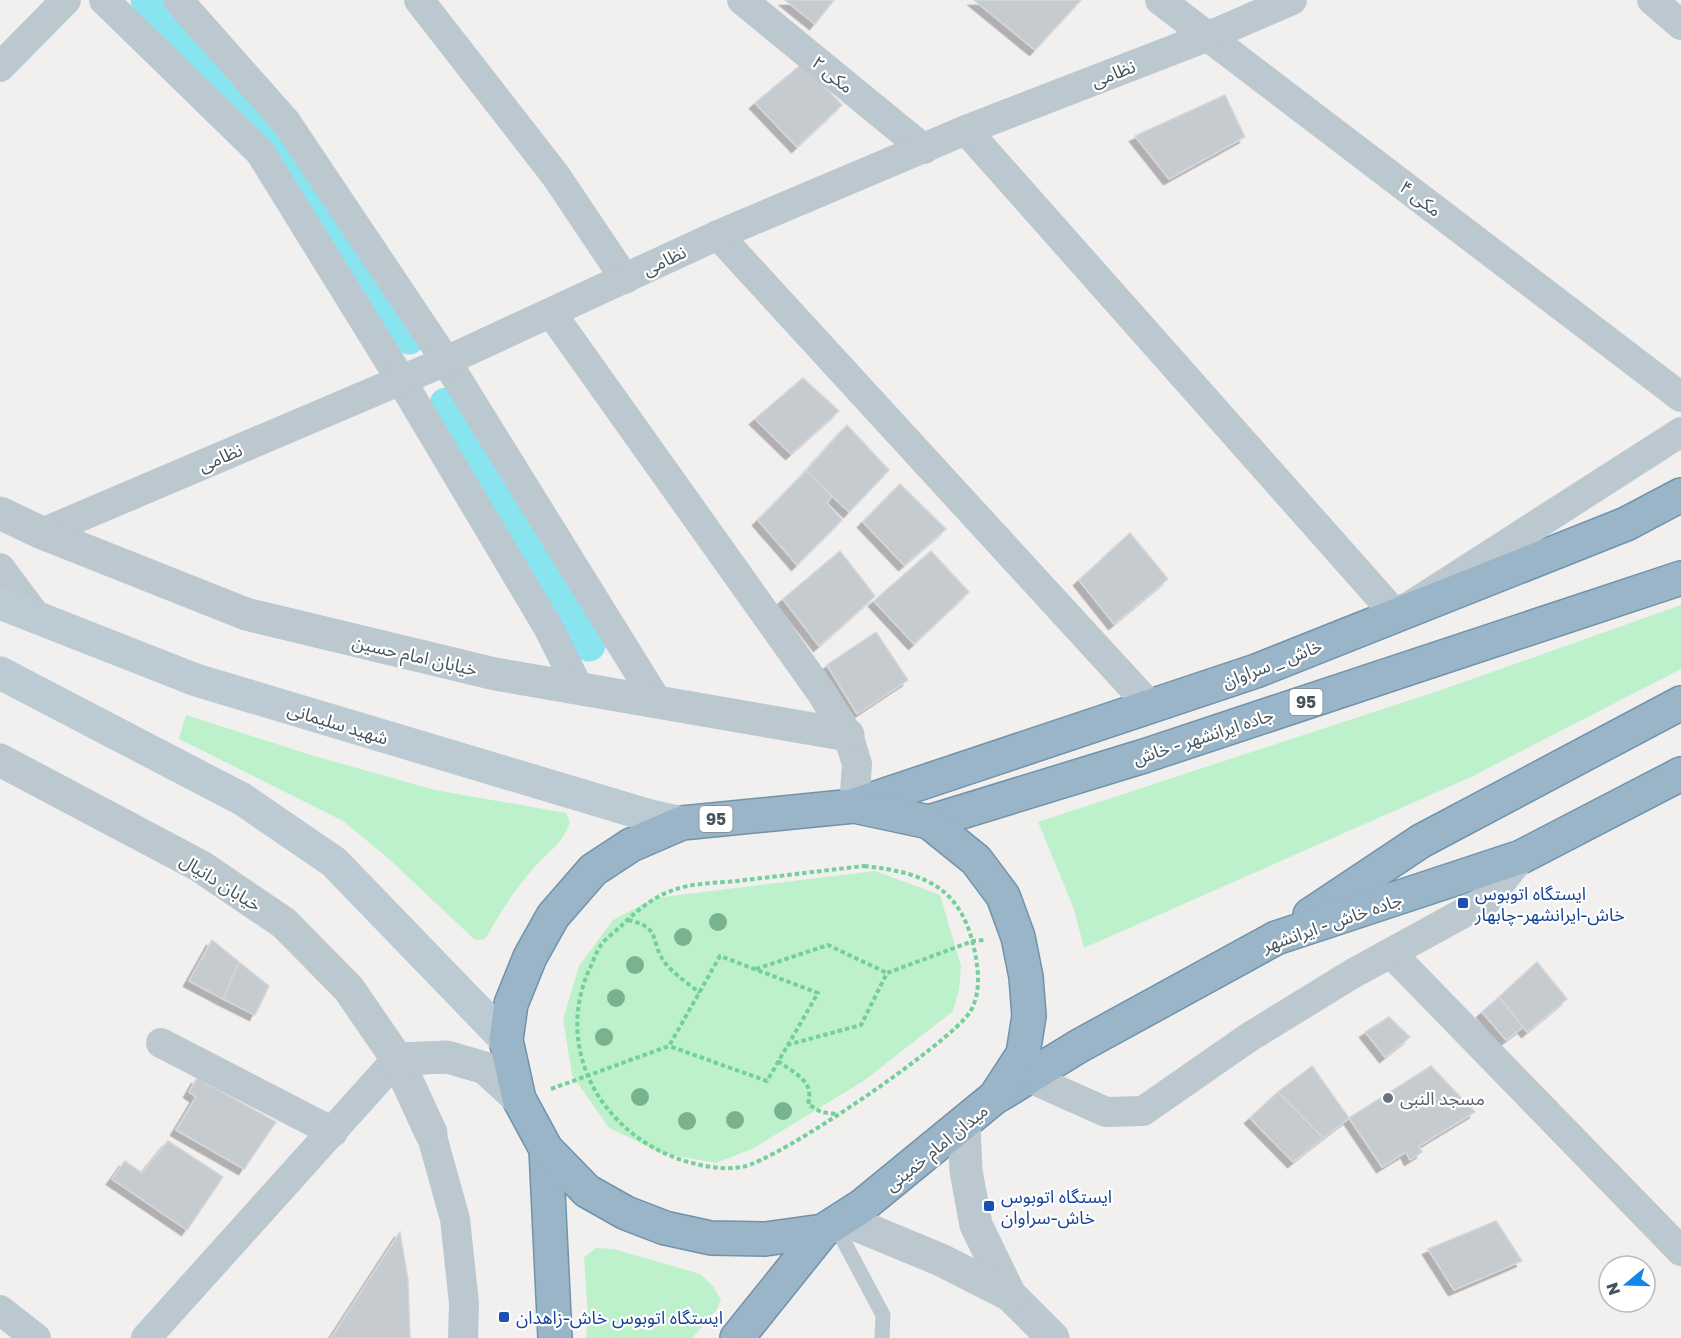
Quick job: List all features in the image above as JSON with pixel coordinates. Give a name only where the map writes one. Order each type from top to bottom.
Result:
[{"type":"highway","name":"خاش _ سراوان","points":[[854,806],[1256,671],[1626,524],[1681,495]]},
{"type":"highway","name":"جاده ایرانشهر - خاش","points":[[929,822],[1143,756],[1681,578]]},
{"type":"highway","points":[[1276,938],[1421,841],[1681,703]]},
{"type":"highway","name":"جاده خاش - ایرانشهر","points":[[995,1098],[1079,1046],[1276,938],[1521,857],[1681,774]]},
{"type":"highway","name":"میدان امام خمینی","points":[[854,806],[929,822],[976,860],[1003,896],[1018,937],[1026,977],[1029,1016],[1023,1054],[995,1098],[964,1126],[833,1224],[765,1239],[711,1238],[665,1228],[626,1213],[587,1191],[546,1149],[519,1099],[506,1041],[511,1004],[530,957],[553,916],[592,870],[631,845],[682,823],[854,806]]},
{"type":"highway","name":"95","points":[[546,1149],[555,1338]]},
{"type":"highway","name":"95","points":[[737,1338],[833,1224]]},
{"type":"main road","name":"شهید سلیمانی","points":[[0,603],[196,680],[647,815],[682,823]]},
{"type":"main road","points":[[0,673],[242,799],[334,862],[506,1041]]},
{"type":"street","points":[[0,67],[66,0]]},
{"type":"street","points":[[104,0],[260,152],[401,380],[548,627],[579,689]]},
{"type":"street","points":[[178,0],[286,122],[446,361],[658,703]]},
{"type":"street","points":[[419,0],[556,176],[625,279]]},
{"type":"street","name":"مکی ۲","points":[[742,0],[924,149]]},
{"type":"street","name":"مکی ۴","points":[[1160,0],[1681,397]]},
{"type":"street","name":"نظامی","points":[[42,533],[446,361],[552,314],[718,235],[966,130],[1209,36],[1292,0]]},
{"type":"street","points":[[1652,0],[1681,25]]},
{"type":"street","points":[[966,130],[1396,615],[1681,432]]},
{"type":"street","points":[[718,235],[1151,707]]},
{"type":"street","points":[[552,314],[821,692],[848,735],[857,764],[854,806]]},
{"type":"street","name":"خیابان امام حسین","points":[[0,513],[42,533],[246,614],[484,671],[848,735]]},
{"type":"street","points":[[0,568],[38,619]]},
{"type":"street","name":"خیابان دانیال","points":[[0,760],[200,866],[284,923],[349,989],[397,1059],[430,1133]]},
{"type":"street","points":[[1030,1078],[1106,1112],[1143,1111],[1248,1038],[1352,974],[1486,900],[1521,857]]},
{"type":"street","points":[[1391,953],[1681,1251]]},
{"type":"street","points":[[161,1042],[333,1132]]},
{"type":"street","points":[[146,1338],[397,1059],[447,1057],[485,1068],[519,1099]]},
{"type":"street","points":[[964,1126],[966,1171],[976,1225],[1010,1295]]},
{"type":"street","points":[[430,1133],[454,1219],[464,1303],[463,1338]]},
{"type":"street","points":[[833,1224],[941,1260],[1010,1295],[1053,1338]]},
{"type":"street","points":[[0,1310],[36,1338]]},
{"type":"lane","points":[[833,1224],[883,1315],[882,1338]]},
{"type":"path","points":[[864,866],[898,870],[926,879],[951,898],[971,928],[973,941],[979,974],[978,990],[970,1011],[952,1032],[918,1059],[837,1114],[772,1155],[743,1167],[712,1168],[678,1160],[638,1137],[609,1113],[588,1078],[580,1053],[576,1017],[584,982],[601,945],[627,920],[671,891],[864,866]]},
{"type":"path","points":[[627,920],[641,923],[650,929],[667,965],[700,993]]},
{"type":"path","points":[[788,1045],[861,1025],[886,973],[973,941],[1018,937]]},
{"type":"path","points":[[755,969],[828,945],[886,973]]},
{"type":"path","points":[[519,1099],[588,1078],[669,1046],[720,956],[818,993],[767,1081],[669,1046]]},
{"type":"path","points":[[778,1061],[807,1082],[811,1094],[808,1104],[821,1112],[837,1114]]},
{"type":"green space","points":[[1681,605],[1681,669],[1471,777],[1084,948],[1074,909],[1038,822],[1444,689]]},
{"type":"green space","points":[[186,715],[314,756],[435,790],[566,813],[570,822],[559,843],[520,885],[485,939],[475,940],[388,858],[343,821],[179,739]]},
{"type":"green space","points":[[875,871],[940,895],[961,966],[959,990],[953,1011],[865,1080],[754,1148],[716,1163],[661,1153],[609,1128],[572,1075],[563,1019],[579,966],[613,920],[655,898]]},
{"type":"green space","points":[[596,1248],[614,1249],[700,1274],[713,1286],[721,1300],[717,1309],[692,1338],[586,1338],[588,1318],[584,1257]]},
{"type":"building","points":[[785,0],[834,0],[815,24]]},
{"type":"building","points":[[974,0],[1081,0],[1035,50]]},
{"type":"building","points":[[802,64],[842,105],[797,147],[755,103]]},
{"type":"building","points":[[1225,95],[1245,137],[1169,179],[1135,136]]},
{"type":"building","points":[[803,378],[839,411],[791,454],[755,419]]},
{"type":"building","points":[[847,425],[889,470],[849,512],[806,471]]},
{"type":"building","points":[[806,471],[832,496],[827,503],[842,520],[797,565],[758,520]]},
{"type":"building","points":[[900,484],[946,529],[904,565],[863,522]]},
{"type":"building","points":[[1130,533],[1168,579],[1114,624],[1079,580]]},
{"type":"building","points":[[840,551],[875,596],[819,646],[783,599]]},
{"type":"building","points":[[931,551],[969,592],[914,644],[874,601]]},
{"type":"building","points":[[876,632],[908,680],[857,714],[827,665]]},
{"type":"building","points":[[212,940],[239,962],[223,999],[189,981]]},
{"type":"building","points":[[239,962],[269,986],[255,1015],[223,999]]},
{"type":"building","points":[[1537,962],[1567,999],[1527,1032],[1499,997]]},
{"type":"building","points":[[1499,997],[1523,1027],[1506,1040],[1482,1012]]},
{"type":"building","points":[[1389,1017],[1410,1037],[1385,1057],[1365,1032]]},
{"type":"building","points":[[1312,1066],[1349,1118],[1323,1138],[1278,1092]]},
{"type":"building","points":[[1431,1066],[1475,1112],[1419,1146],[1422,1152],[1410,1160],[1406,1152],[1382,1167],[1349,1118]]},
{"type":"building","points":[[197,1078],[276,1122],[244,1169],[176,1130],[196,1097],[189,1092]]},
{"type":"building","points":[[1278,1092],[1323,1138],[1293,1162],[1250,1118]]},
{"type":"building","points":[[168,1141],[223,1177],[187,1230],[112,1179],[125,1161],[142,1173]]},
{"type":"building","points":[[1496,1221],[1522,1261],[1454,1290],[1428,1249]]},
{"type":"building","points":[[400,1232],[408,1280],[410,1338],[331,1338]]},
{"type":"waterway","points":[[147,0],[281,137],[409,338]]},
{"type":"waterway","points":[[446,404],[589,645]]},
{"type":"place","name":"ایستگاه اتوبوس خاش-ایرانشهر-چابهار","points":[[1463,903]]},
{"type":"place","name":"مسجد النبی","points":[[1388,1098]]},
{"type":"place","name":"ایستگاه اتوبوس خاش-سراوان","points":[[989,1206]]},
{"type":"place","name":"ایستگاه اتوبوس خاش-زاهدان","points":[[504,1317]]}]
